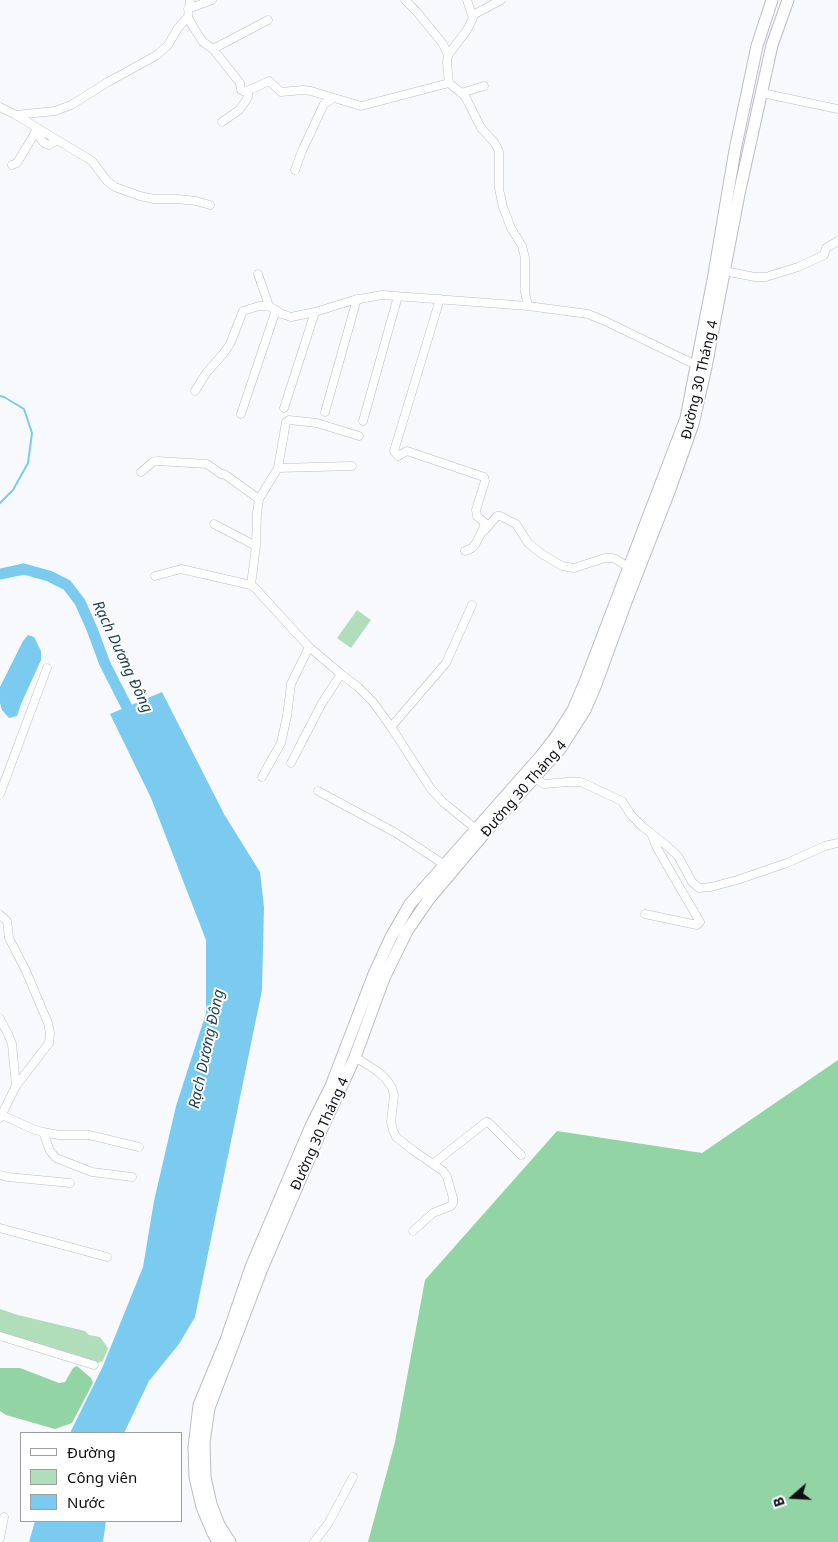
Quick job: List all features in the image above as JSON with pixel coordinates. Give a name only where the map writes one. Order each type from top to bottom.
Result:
[{"type":"main road","name":"Đường 30 Tháng 4","points":[[316,1128],[354,1057],[391,937],[410,904],[445,865],[534,778],[560,749],[585,710],[590,684],[622,600],[669,492],[693,424],[735,150],[757,46],[772,0]]},
{"type":"main road","name":"Đường 30 Tháng 4","points":[[622,600],[629,568],[686,418],[701,366],[724,271],[772,45],[788,0]]},
{"type":"main road","points":[[735,150],[748,155]]},
{"type":"main road","name":"Đường 30 Tháng 4","points":[[218,1542],[205,1477],[204,1406],[256,1269],[316,1128],[334,1079],[379,976],[407,930],[479,832],[557,735],[590,684]]},
{"type":"main road","name":"Đường 30 Tháng 4","points":[[215,1527],[230,1542]]},
{"type":"street","points":[[188,6],[212,0]]},
{"type":"street","points":[[404,0],[417,12],[443,44],[448,55]]},
{"type":"street","points":[[467,0],[473,18],[467,30],[448,55],[446,62],[449,83],[468,101],[481,128],[494,142],[499,152],[499,190],[511,228],[522,246],[526,258],[525,292],[528,306]]},
{"type":"street","points":[[473,15],[501,0]]},
{"type":"street","points":[[188,6],[204,42],[213,48],[240,83],[241,90],[245,92],[269,81],[281,92],[302,90],[361,106],[449,83]]},
{"type":"street","points":[[16,115],[55,111],[72,105],[108,82],[157,56],[168,45],[188,6]]},
{"type":"street","points":[[213,48],[268,20]]},
{"type":"street","points":[[461,93],[484,86]]},
{"type":"street","points":[[222,122],[239,110],[248,97],[248,91]]},
{"type":"street","points":[[762,93],[838,109]]},
{"type":"street","points":[[295,170],[324,104],[334,98]]},
{"type":"street","points":[[0,107],[92,161],[107,181],[115,187],[154,199],[177,199],[210,205]]},
{"type":"street","points":[[12,165],[17,163],[37,130]]},
{"type":"street","points":[[724,271],[755,277],[766,277],[798,267],[824,254],[826,248],[838,241]]},
{"type":"street","points":[[241,414],[272,308],[258,274]]},
{"type":"street","points":[[195,391],[207,372],[230,344],[243,311],[259,306],[272,308],[291,317],[357,299],[382,295],[528,306],[588,314],[701,366]]},
{"type":"street","points":[[363,421],[398,296]]},
{"type":"street","points":[[325,412],[357,299]]},
{"type":"street","points":[[440,299],[394,451],[398,456],[407,451],[484,477],[486,481],[476,510],[477,516],[485,523],[472,548],[465,551]]},
{"type":"street","points":[[284,408],[315,312]]},
{"type":"street","points":[[251,585],[259,498],[278,468],[286,422],[289,420],[322,424],[359,436]]},
{"type":"street","points":[[141,472],[157,461],[207,464],[259,498]]},
{"type":"street","points":[[278,468],[352,466]]},
{"type":"street","points":[[482,532],[499,516],[516,524],[528,543],[562,566],[574,568],[610,558],[616,559],[629,568]]},
{"type":"street","points":[[214,524],[256,546]]},
{"type":"street","points":[[155,576],[182,569],[251,585],[262,593],[309,647],[358,687],[373,702],[431,789],[443,802],[479,832]]},
{"type":"street","points":[[391,727],[446,663],[472,605]]},
{"type":"street","points":[[262,777],[281,743],[291,684],[309,647]]},
{"type":"street","points":[[0,794],[47,668]]},
{"type":"street","points":[[291,763],[322,703],[341,674]]},
{"type":"street","points":[[534,778],[544,784],[581,782],[622,801],[631,815],[678,856],[696,886],[704,888],[787,863],[838,842]]},
{"type":"street","points":[[318,792],[396,833],[445,865]]},
{"type":"street","points":[[645,914],[697,926],[700,922],[656,846],[651,833]]},
{"type":"street","points":[[0,915],[7,922],[10,938],[48,1023],[50,1033],[48,1043],[16,1086],[1,1117],[43,1132],[59,1135],[89,1135],[139,1147]]},
{"type":"street","points":[[0,1019],[12,1044],[16,1086]]},
{"type":"street","points":[[354,1057],[377,1071],[392,1088],[394,1095],[391,1122],[396,1137],[414,1152],[434,1163],[444,1171],[447,1177],[453,1203],[451,1206],[433,1213],[413,1231]]},
{"type":"street","points":[[434,1163],[486,1122],[521,1155]]},
{"type":"street","points":[[43,1132],[50,1151],[56,1158],[92,1172],[132,1177]]},
{"type":"street","points":[[0,1175],[70,1183]]},
{"type":"street","points":[[0,1228],[107,1257]]},
{"type":"street","points":[[0,1336],[94,1365]]},
{"type":"street","points":[[314,1542],[328,1524],[353,1476]]},
{"type":"street","points":[[0,1538],[4,1517]]},
{"type":"green space","points":[[357,610],[371,620],[351,648],[337,638]]},
{"type":"green space","points":[[838,1060],[838,1542],[368,1542],[395,1442],[425,1280],[557,1131],[702,1153]]},
{"type":"green space","points":[[0,1309],[85,1331],[89,1335],[100,1337],[108,1348],[103,1361],[98,1363],[0,1334]]},
{"type":"green space","points":[[77,1366],[91,1378],[93,1383],[72,1423],[55,1429],[6,1415],[0,1411],[0,1368],[20,1368],[59,1383],[65,1382],[73,1368]]},
{"type":"water","points":[[28,635],[34,637],[41,651],[41,660],[17,716],[9,718],[2,710],[0,687],[23,641]]},
{"type":"water","points":[[162,692],[224,814],[260,872],[264,907],[262,990],[195,1317],[179,1344],[149,1381],[124,1432],[70,1432],[103,1366],[143,1267],[154,1201],[176,1106],[206,1013],[206,940],[151,798],[110,714]]},
{"type":"water","points":[[35,1522],[106,1522],[103,1542],[29,1542]]},
{"type":"waterway","points":[[0,396],[24,409],[32,433],[28,463],[13,490],[0,503]]},
{"type":"waterway","name":"Rạch Dương Đông","points":[[0,574],[24,569],[49,576],[67,585],[80,602],[105,664],[133,719]]}]
